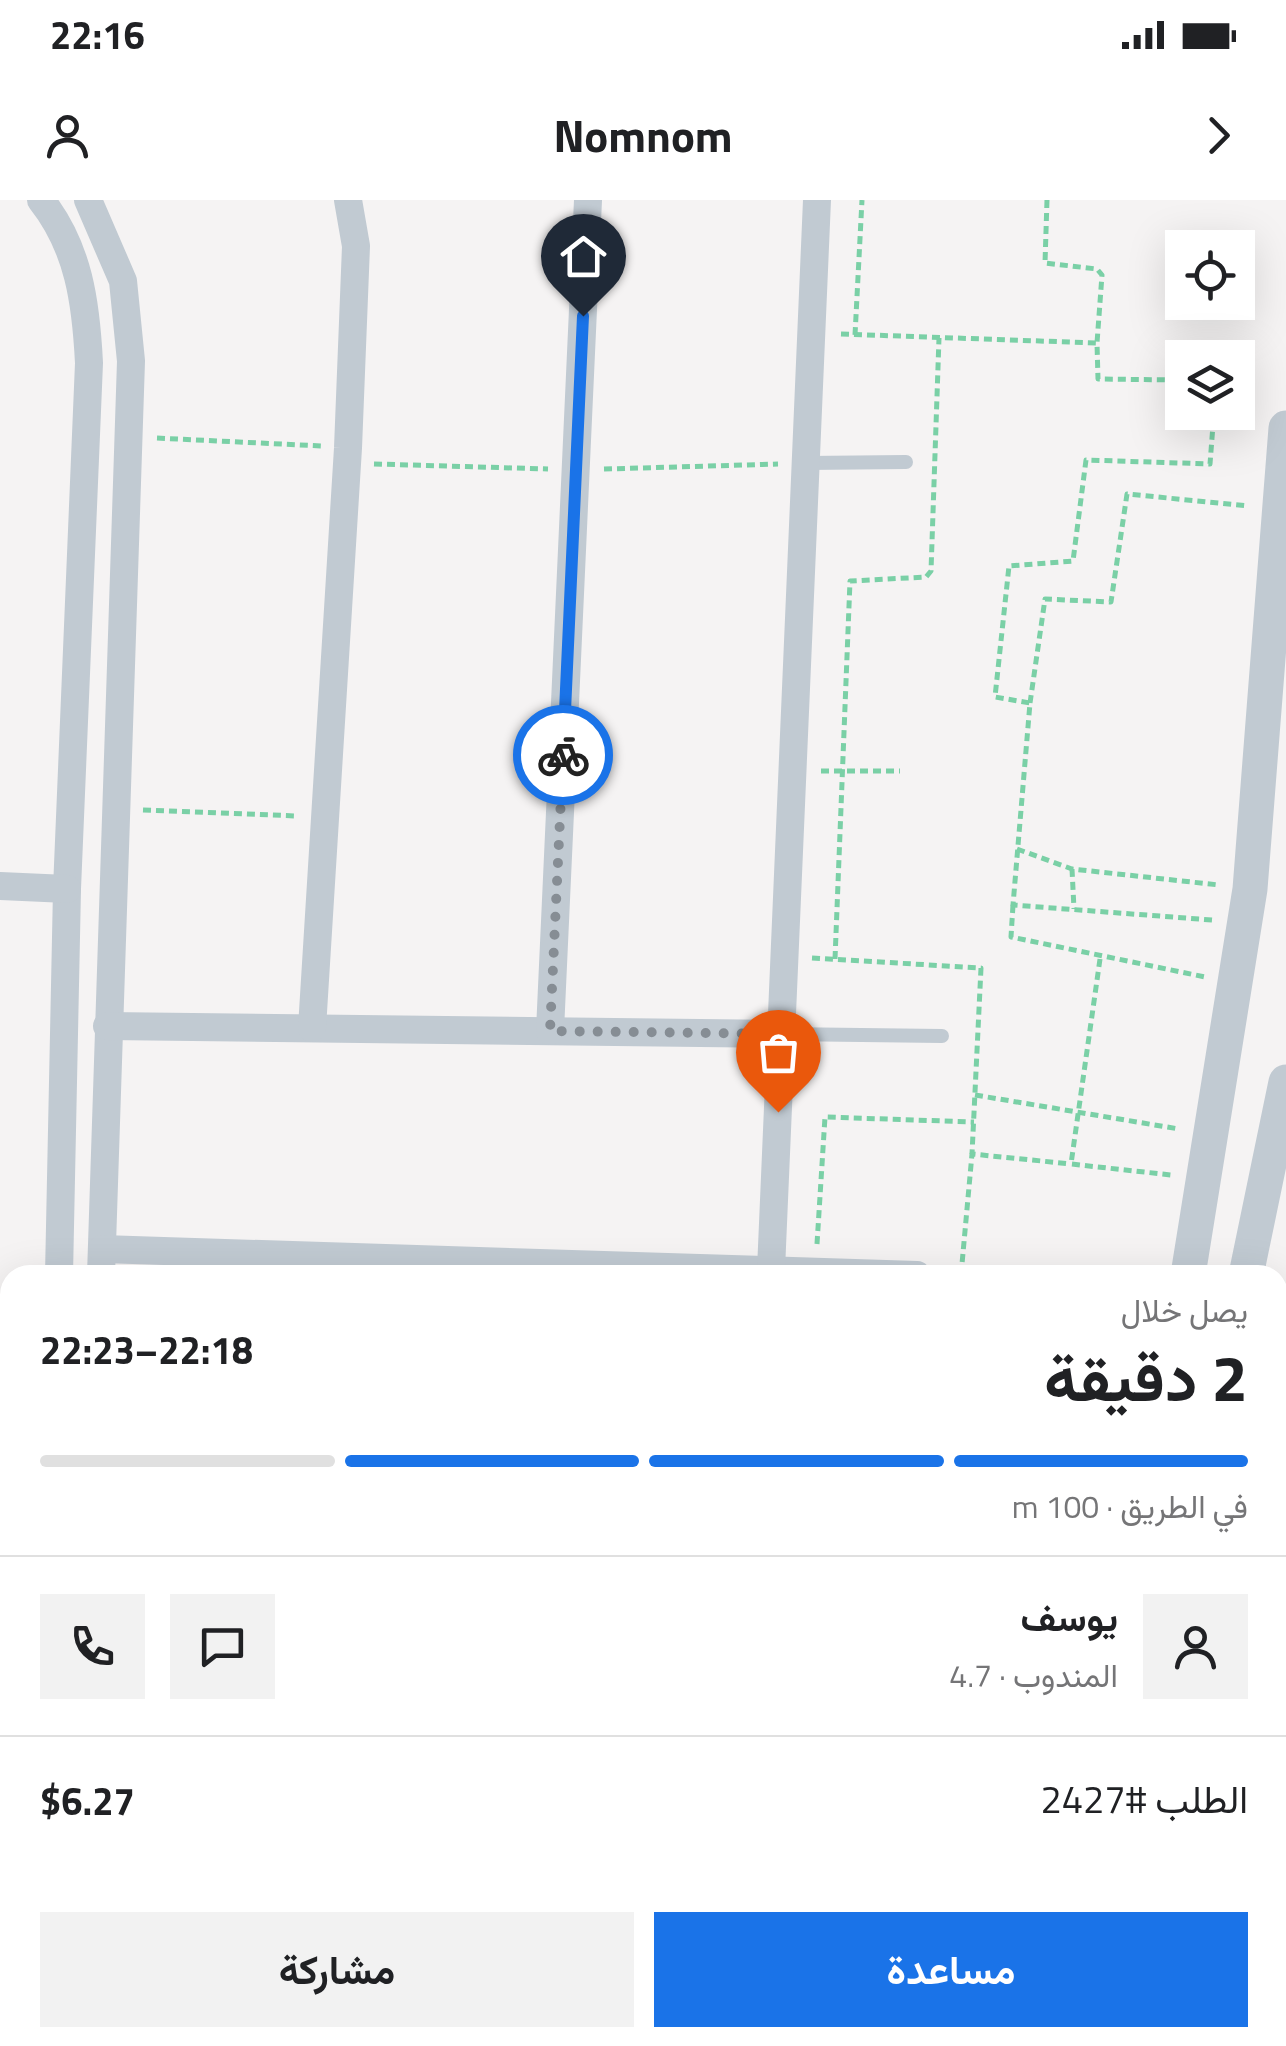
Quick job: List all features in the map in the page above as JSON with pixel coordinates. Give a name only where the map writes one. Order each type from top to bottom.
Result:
[{"type":"street","points":[[41,200],[74,258],[87,324],[59,1265]]},
{"type":"street","points":[[88,200],[117,262],[130,318],[102,1262],[353,1265]]},
{"type":"street","points":[[312,1028],[348,448],[356,246],[348,200]]},
{"type":"street","points":[[550,1031],[588,200]]},
{"type":"street","points":[[771,1265],[817,200]]},
{"type":"street","points":[[1190,1265],[1247,906],[1286,428]]},
{"type":"street","points":[[79,622],[122,624]]},
{"type":"street","points":[[0,886],[68,889]]},
{"type":"street","points":[[107,1026],[781,1034]]},
{"type":"street","points":[[1248,1265],[1286,1082]]},
{"type":"lane","points":[[806,463],[906,462]]},
{"type":"lane","points":[[781,1034],[942,1036]]},
{"type":"path","points":[[855,335],[862,200]]},
{"type":"path","points":[[1047,200],[1044,263],[1097,270],[1102,275],[1098,378],[1165,380]]},
{"type":"path","points":[[812,333],[1097,343]]},
{"type":"path","points":[[835,959],[850,582],[926,577],[932,571],[939,338]]},
{"type":"path","points":[[1030,703],[995,697],[1010,563],[1073,561],[1089,459],[1210,464],[1213,430]]},
{"type":"path","points":[[129,436],[348,448]]},
{"type":"path","points":[[1236,982],[1100,959],[1043,940],[1013,940],[1030,703],[1044,599],[1111,602],[1126,494],[1282,509]]},
{"type":"path","points":[[792,771],[900,771]]},
{"type":"path","points":[[115,808],[325,817]]},
{"type":"path","points":[[1017,848],[1072,869],[1247,906]]},
{"type":"path","points":[[1072,869],[1074,909]]},
{"type":"path","points":[[1013,905],[1074,909],[1247,906]]},
{"type":"path","points":[[784,957],[981,968],[962,1265]]},
{"type":"path","points":[[1072,1164],[1100,959]]},
{"type":"path","points":[[975,1095],[1077,1115],[1212,1133]]},
{"type":"path","points":[[815,1265],[825,1117],[974,1122]]},
{"type":"path","points":[[972,1154],[1205,1179]]},
{"type":"way so far","points":[[563,755],[550,1031],[781,1034],[778,1112]]},
{"type":"route","points":[[563,755],[583,316]]}]
